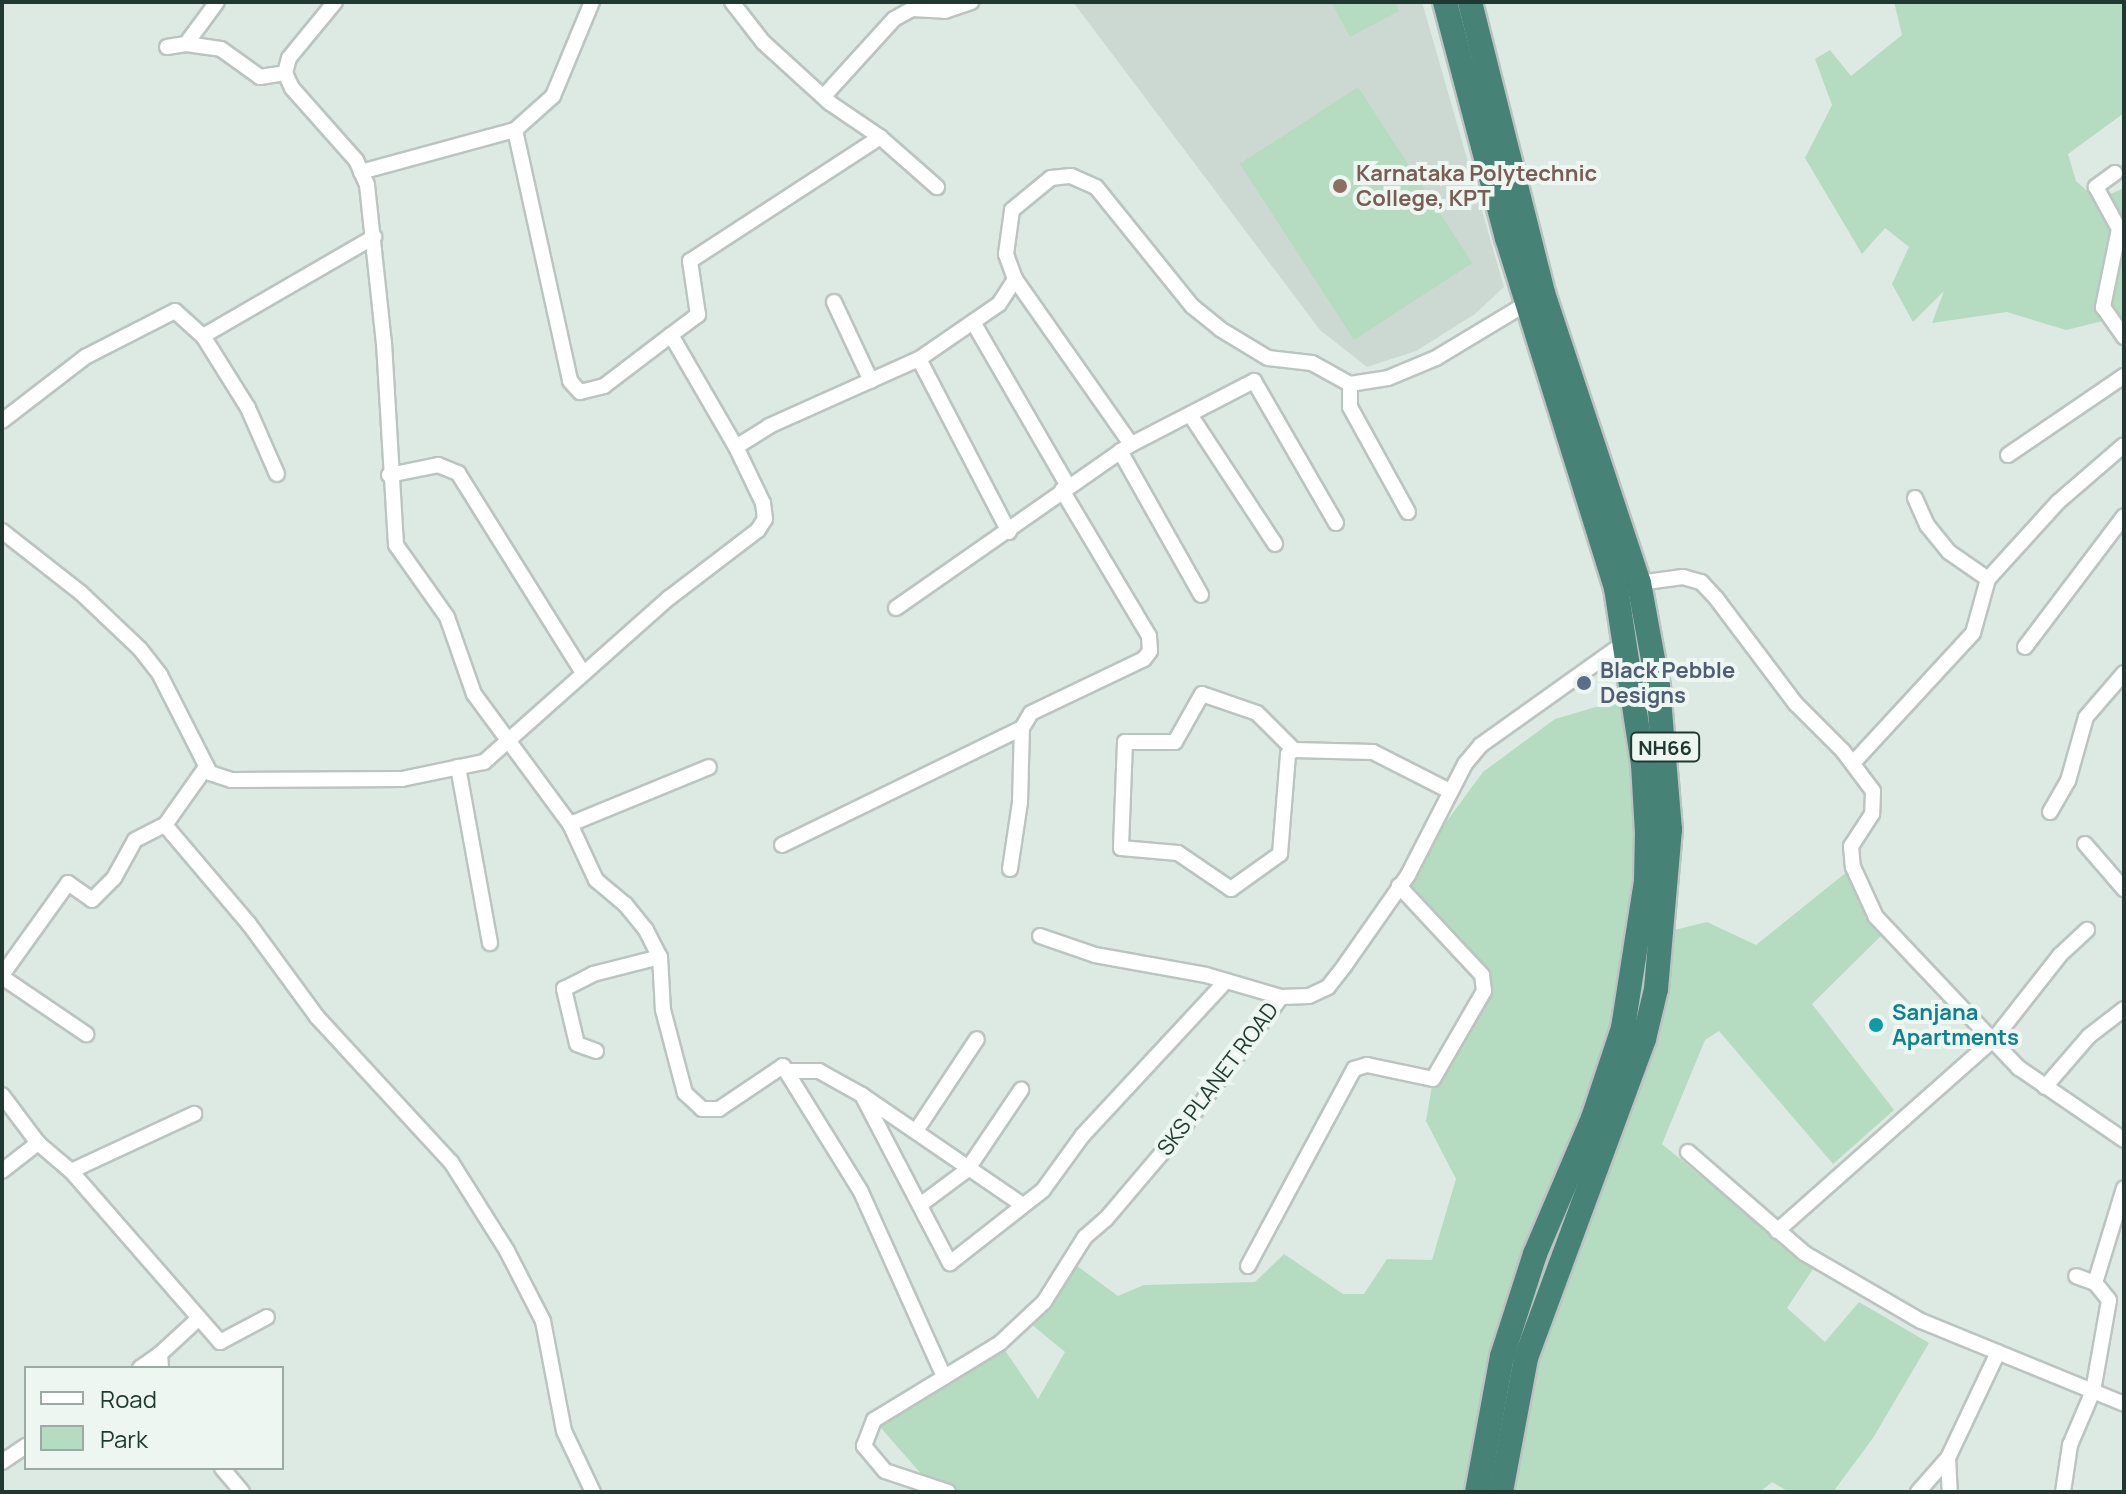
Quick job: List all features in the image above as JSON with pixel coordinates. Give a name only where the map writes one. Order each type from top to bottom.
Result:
[{"type":"highway","name":"NH66","points":[[1445,2],[1527,303],[1616,588],[1627,640],[1647,833],[1633,984],[1598,1105],[1535,1254],[1502,1356],[1477,1492]]},
{"type":"highway","name":"NH66","points":[[1470,2],[1543,293],[1639,583],[1658,687],[1670,829],[1656,989],[1613,1132],[1555,1271],[1526,1358],[1501,1492]]},
{"type":"street","points":[[186,44],[217,2]]},
{"type":"street","points":[[285,73],[289,58],[335,2]]},
{"type":"street","points":[[361,172],[515,130],[553,96],[592,2]]},
{"type":"street","points":[[732,2],[763,42],[824,96],[880,137],[937,187]]},
{"type":"street","points":[[824,96],[894,19],[912,9],[945,11],[971,2]]},
{"type":"street","points":[[167,47],[186,44],[221,49],[260,77],[285,73]]},
{"type":"street","points":[[285,73],[361,172],[374,237],[396,545],[447,617],[474,694],[570,824],[596,880],[625,904],[660,957],[663,1010],[685,1093],[702,1109],[719,1109],[783,1066],[861,1192],[944,1377]]},
{"type":"street","points":[[515,130],[570,381],[580,392],[604,386],[698,315],[690,261],[880,137]]},
{"type":"street","points":[[2115,173],[2096,187],[2119,229],[2103,307],[2124,337]]},
{"type":"street","points":[[1201,595],[1124,448],[1015,279],[1006,254],[1012,210],[1051,178],[1071,176],[1105,196],[1192,306],[1220,329],[1268,358],[1312,363],[1350,384],[1388,378],[1436,358],[1527,303]]},
{"type":"street","points":[[203,336],[374,237]]},
{"type":"street","points":[[736,447],[769,426],[919,359],[999,304],[1015,279]]},
{"type":"street","points":[[834,302],[871,381]]},
{"type":"street","points":[[2,421],[85,357],[175,311],[203,336],[248,408],[277,474]]},
{"type":"street","points":[[973,322],[1149,636],[1150,651],[1144,659],[1031,713],[1022,728],[1020,802],[1010,869]]},
{"type":"street","points":[[2,531],[140,649],[160,675],[206,767],[231,780],[402,779],[484,762],[583,673],[758,530],[765,519],[763,503],[736,447],[671,335]]},
{"type":"street","points":[[919,359],[1009,532]]},
{"type":"street","points":[[2008,455],[2124,376]]},
{"type":"street","points":[[896,608],[1009,532],[1065,488],[1124,448],[1254,381],[1336,523]]},
{"type":"street","points":[[1350,384],[1350,407],[1408,512]]},
{"type":"street","points":[[1191,416],[1275,544]]},
{"type":"street","points":[[1853,763],[1973,633],[1988,579],[2058,502],[2124,445]]},
{"type":"street","points":[[389,475],[438,465],[458,473],[583,673]]},
{"type":"street","points":[[1915,498],[1927,525],[1949,552],[1988,579]]},
{"type":"street","points":[[2025,647],[2124,516]]},
{"type":"street","points":[[1639,583],[1665,576],[1701,582],[1796,704],[1853,763],[1873,791],[1872,814],[1851,846],[1853,867],[1876,917],[2019,1068],[2124,1140]]},
{"type":"street","name":"SKS PLANET ROAD","points":[[948,1492],[885,1471],[864,1446],[874,1420],[1000,1343],[1044,1302],[1085,1237],[1106,1219],[1179,1133],[1281,997],[1309,996],[1328,987],[1399,886],[1450,791],[1481,745],[1627,640]]},
{"type":"street","points":[[2050,812],[2068,781],[2086,717],[2124,673]]},
{"type":"street","points":[[1294,750],[1257,713],[1202,694],[1175,742],[1125,742],[1121,848],[1178,853],[1231,889],[1280,854],[1288,754],[1294,750],[1373,752],[1450,791]]},
{"type":"street","points":[[782,845],[1022,728]]},
{"type":"street","points":[[86,1034],[2,976],[68,883],[92,900],[114,878],[135,840],[165,825],[206,767]]},
{"type":"street","points":[[458,767],[490,943]]},
{"type":"street","points":[[570,824],[709,767]]},
{"type":"street","points":[[165,825],[249,924],[317,1017],[451,1162],[507,1251],[543,1321],[564,1431],[593,1492]]},
{"type":"street","points":[[2085,844],[2124,889]]},
{"type":"street","points":[[1248,1266],[1354,1069],[1367,1065],[1433,1079],[1484,991],[1482,975],[1399,886]]},
{"type":"street","points":[[1777,1231],[1994,1039],[2060,955],[2087,930]]},
{"type":"street","points":[[1040,936],[1095,955],[1226,981],[1281,997]]},
{"type":"street","points":[[596,1051],[577,1044],[564,989],[593,974],[660,957]]},
{"type":"street","points":[[862,1095],[950,1263],[1021,1204],[1043,1190],[1083,1135],[1226,981]]},
{"type":"street","points":[[2045,1087],[2089,1036],[2124,1009]]},
{"type":"street","points":[[916,1131],[977,1039]]},
{"type":"street","points":[[786,1071],[819,1071],[862,1095],[967,1170],[1021,1204]]},
{"type":"street","points":[[920,1205],[967,1170],[1021,1090]]},
{"type":"street","points":[[2,1095],[38,1143],[71,1171],[220,1342],[267,1317]]},
{"type":"street","points":[[71,1171],[194,1114]]},
{"type":"street","points":[[2,1171],[38,1143]]},
{"type":"street","points":[[1688,1152],[1777,1231],[1921,1321],[2124,1404]]},
{"type":"street","points":[[2095,1283],[2124,1188]]},
{"type":"street","points":[[2063,1492],[2070,1445],[2093,1391],[2109,1300],[2095,1283],[2076,1276]]},
{"type":"street","points":[[161,1361],[199,1318]]},
{"type":"street","points":[[1918,1492],[1948,1458],[1998,1352]]},
{"type":"street","points":[[2,1462],[24,1447]]},
{"type":"street","points":[[1948,1458],[1950,1492]]},
{"type":"street","points":[[224,1470],[242,1492]]},
{"type":"shaded area","name":"Karnataka Polytechnic College, KPT","points":[[1073,2],[1422,2],[1504,287],[1475,314],[1416,351],[1367,367],[1320,330]]},
{"type":"green space","points":[[1331,2],[1395,2],[1399,11],[1350,37]]},
{"type":"green space","points":[[1894,2],[2124,2],[2124,113],[2068,154],[2076,181],[2097,200],[2124,188],[2124,316],[2066,330],[2007,312],[1932,323],[1944,291],[1913,322],[1892,284],[1909,247],[1885,228],[1862,254],[1805,158],[1832,105],[1815,59],[1830,50],[1851,76],[1902,35]]},
{"type":"green space","points":[[1358,87],[1472,263],[1354,340],[1240,164]]},
{"type":"green space","points":[[1613,702],[1628,713],[1640,928],[1586,1136],[1476,1492],[941,1492],[930,1484],[874,1420],[1000,1343],[1038,1399],[1065,1352],[1025,1319],[1069,1260],[1118,1296],[1144,1285],[1255,1282],[1284,1254],[1343,1294],[1364,1294],[1387,1259],[1432,1260],[1456,1179],[1426,1121],[1433,1079],[1486,984],[1399,886],[1483,772],[1555,719]]},
{"type":"green space","points":[[1853,867],[1887,930],[1812,1004],[1894,1110],[1833,1164],[1719,1031],[1705,1040],[1662,1144],[1813,1269],[1787,1308],[1825,1342],[1859,1302],[1929,1343],[1873,1438],[1833,1492],[1789,1492],[1772,1482],[1760,1492],[1500,1492],[1515,1405],[1674,930],[1707,922],[1756,945]]},
{"type":"place","name":"Karnataka Polytechnic College, KPT","points":[[1340,186]]},
{"type":"place","name":"Black Pebble Designs","points":[[1584,683]]},
{"type":"place","name":"Sanjana Apartments","points":[[1876,1025]]}]
